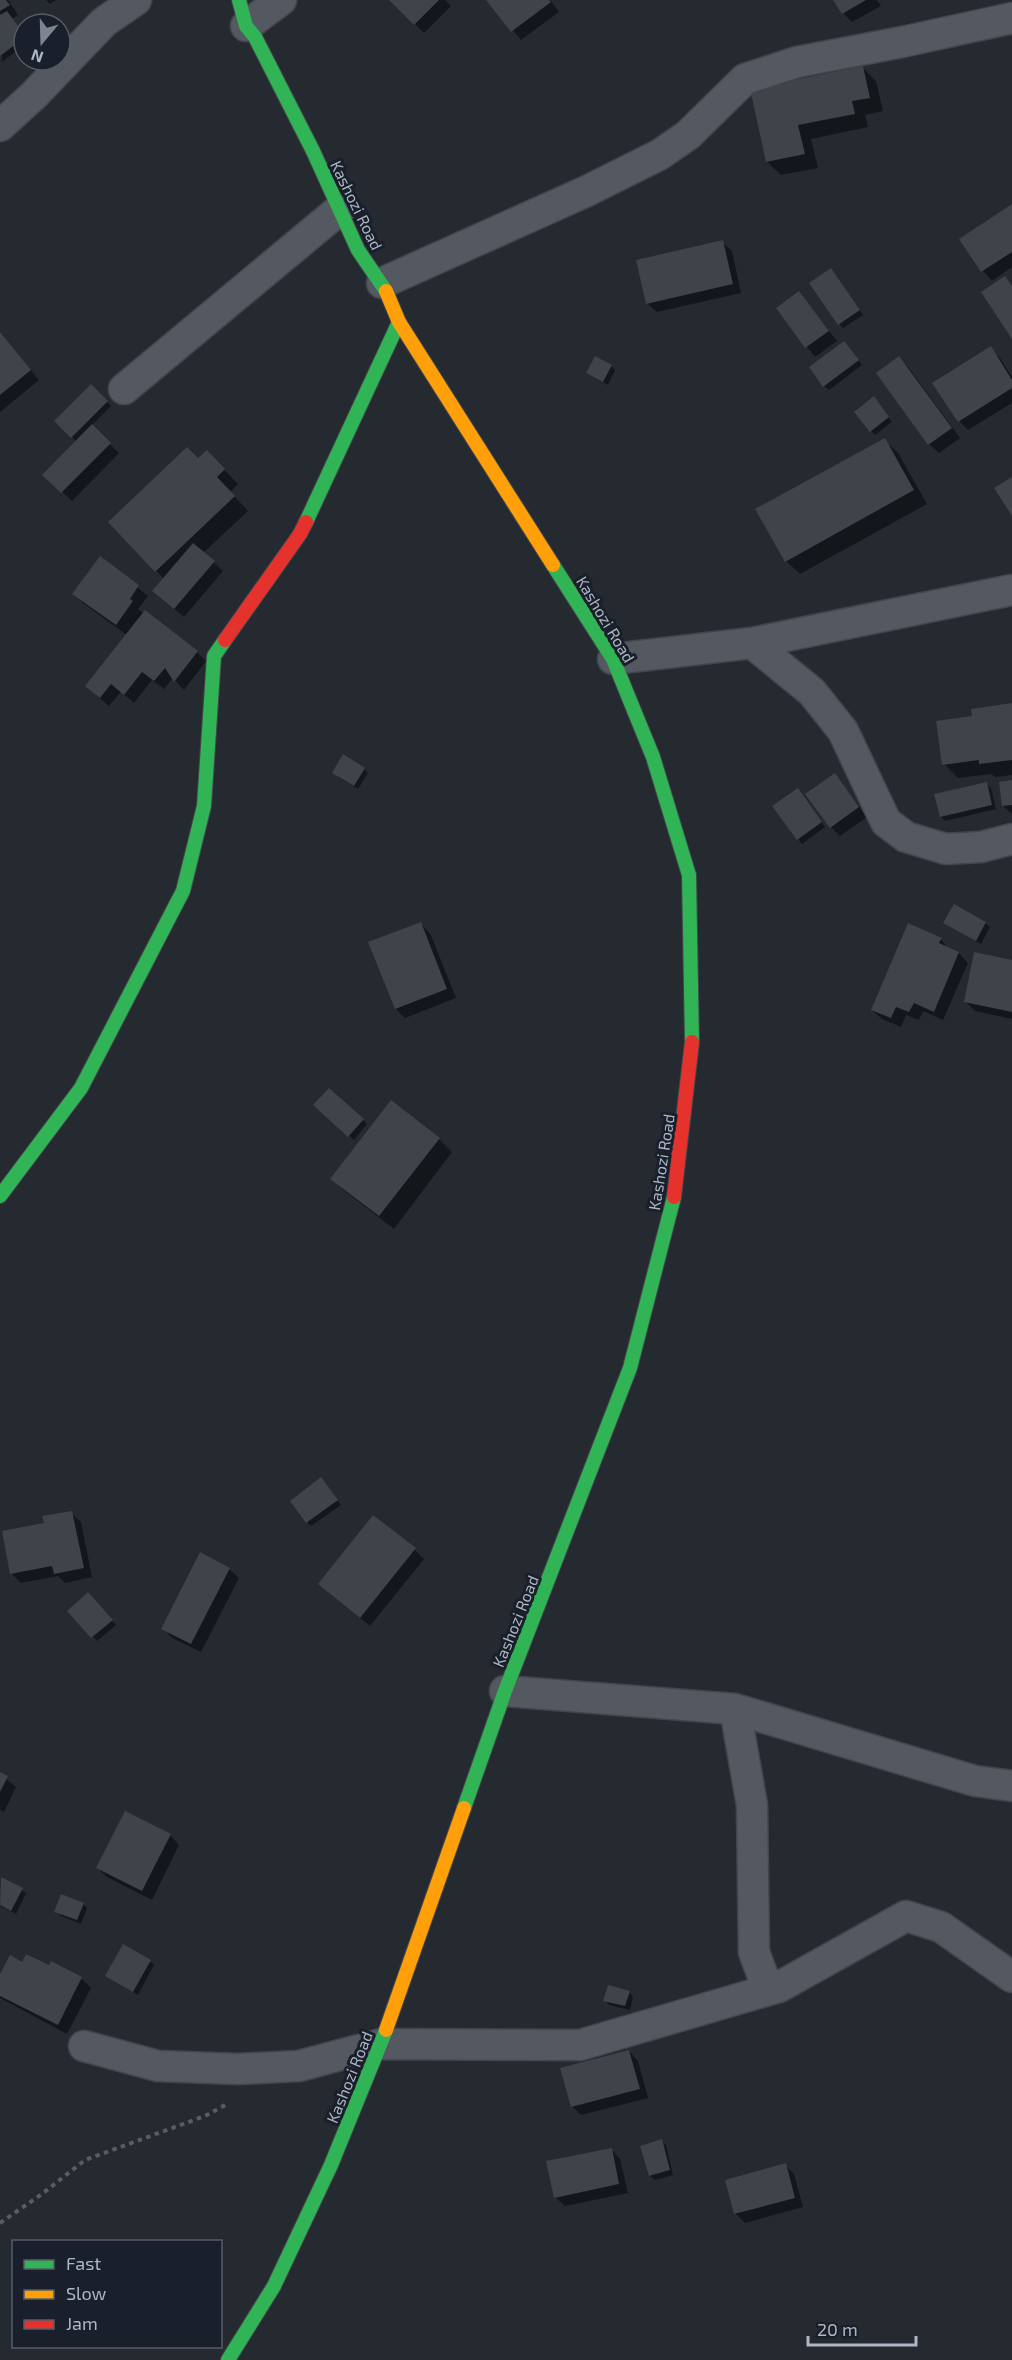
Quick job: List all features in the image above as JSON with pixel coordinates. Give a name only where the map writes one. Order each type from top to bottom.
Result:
[{"type":"main road","name":"Kashozi Road","points":[[228,2360],[273,2286],[331,2165],[381,2044],[505,1691],[630,1368],[675,1196],[692,1053],[689,875],[653,757],[613,659],[399,322],[382,284],[358,250],[313,151],[242,13]]},
{"type":"main road","points":[[0,1196],[81,1088],[183,891],[204,806],[214,656],[300,534],[399,322]]},
{"type":"street","points":[[0,126],[34,95],[104,22],[136,0]]},
{"type":"street","points":[[242,13],[281,0]]},
{"type":"street","points":[[382,284],[659,155],[688,135],[745,80],[797,62],[1012,18]]},
{"type":"street","points":[[124,389],[339,210]]},
{"type":"street","points":[[613,659],[752,643],[1012,590]]},
{"type":"street","points":[[752,643],[812,692],[843,731],[886,822],[906,837],[946,849],[981,847],[1012,839]]},
{"type":"street","points":[[505,1691],[735,1709],[975,1781],[1012,1785]]},
{"type":"street","points":[[735,1709],[752,1805],[754,1952],[764,1979],[779,1987]]},
{"type":"street","points":[[84,2046],[159,2066],[238,2069],[299,2066],[381,2044],[580,2045],[779,1987],[906,1916],[941,1927],[1012,1977]]},
{"type":"path","points":[[0,2223],[85,2160],[205,2116],[236,2100]]},
{"type":"building","points":[[0,0],[6,0],[10,5],[0,11]]},
{"type":"building","points":[[389,0],[439,0],[414,25]]},
{"type":"building","points":[[486,0],[549,0],[551,2],[511,32]]},
{"type":"building","points":[[833,0],[866,0],[842,14]]},
{"type":"building","points":[[7,11],[12,18],[12,47],[0,56],[0,15]]},
{"type":"building","points":[[863,66],[870,98],[852,101],[855,114],[798,125],[805,154],[766,162],[750,89]]},
{"type":"building","points":[[1012,204],[1012,252],[981,272],[959,239]]},
{"type":"building","points":[[723,240],[733,284],[646,304],[636,260]]},
{"type":"building","points":[[831,268],[860,310],[838,325],[809,283]]},
{"type":"building","points":[[1005,276],[1012,286],[1012,339],[981,292]]},
{"type":"building","points":[[799,291],[829,331],[805,348],[776,308]]},
{"type":"building","points":[[0,332],[31,370],[0,395]]},
{"type":"building","points":[[844,341],[859,360],[823,387],[809,367]]},
{"type":"building","points":[[991,346],[1012,380],[1012,388],[958,422],[932,383]]},
{"type":"building","points":[[595,356],[612,365],[603,382],[586,373]]},
{"type":"building","points":[[899,356],[952,428],[928,445],[876,373]]},
{"type":"building","points":[[91,384],[108,401],[71,438],[54,421]]},
{"type":"building","points":[[874,396],[889,417],[870,432],[854,412]]},
{"type":"building","points":[[92,424],[111,443],[61,493],[42,475]]},
{"type":"building","points":[[885,438],[914,490],[785,562],[755,509]]},
{"type":"building","points":[[187,447],[198,458],[207,450],[225,469],[217,477],[235,496],[155,572],[108,522]]},
{"type":"building","points":[[1012,477],[1012,516],[994,488]]},
{"type":"building","points":[[193,543],[215,561],[174,609],[152,591]]},
{"type":"building","points":[[100,556],[139,585],[130,599],[133,601],[116,625],[72,594]]},
{"type":"building","points":[[145,610],[198,651],[174,682],[165,668],[154,681],[142,672],[124,695],[111,684],[100,698],[85,686]]},
{"type":"building","points":[[1012,703],[1012,760],[979,764],[979,760],[942,765],[936,721],[972,716],[971,709]]},
{"type":"building","points":[[343,754],[365,768],[354,786],[332,773]]},
{"type":"building","points":[[835,773],[859,807],[830,828],[805,794]]},
{"type":"building","points":[[1012,780],[1012,805],[1002,806],[999,782]]},
{"type":"building","points":[[987,782],[992,805],[940,817],[934,794]]},
{"type":"building","points":[[798,788],[822,822],[797,840],[772,806]]},
{"type":"building","points":[[954,904],[986,922],[976,941],[943,923]]},
{"type":"building","points":[[421,922],[447,989],[395,1009],[368,942]]},
{"type":"building","points":[[908,923],[942,938],[939,943],[959,952],[934,1012],[914,1003],[909,1012],[896,1007],[891,1018],[871,1010]]},
{"type":"building","points":[[974,952],[1012,960],[1012,1012],[964,1002]]},
{"type":"building","points":[[329,1088],[364,1119],[348,1137],[313,1105]]},
{"type":"building","points":[[391,1100],[440,1138],[379,1216],[330,1179]]},
{"type":"building","points":[[321,1477],[338,1500],[306,1523],[290,1501]]},
{"type":"building","points":[[72,1511],[84,1568],[54,1574],[52,1566],[10,1574],[2,1531],[44,1523],[42,1516]]},
{"type":"building","points":[[373,1515],[416,1548],[360,1618],[318,1584]]},
{"type":"building","points":[[200,1552],[230,1568],[191,1644],[161,1629]]},
{"type":"building","points":[[88,1592],[113,1620],[91,1638],[67,1611]]},
{"type":"building","points":[[0,1772],[8,1776],[0,1792]]},
{"type":"building","points":[[125,1811],[171,1834],[142,1891],[96,1868]]},
{"type":"building","points":[[1,1877],[23,1888],[11,1911],[0,1905]]},
{"type":"building","points":[[61,1894],[84,1903],[77,1920],[54,1912]]},
{"type":"building","points":[[123,1944],[151,1960],[133,1992],[105,1976]]},
{"type":"building","points":[[26,1954],[49,1965],[51,1961],[82,1977],[58,2025],[0,1996],[0,1974],[10,1955],[22,1962]]},
{"type":"building","points":[[608,1985],[630,1991],[625,2006],[603,2001]]},
{"type":"building","points":[[629,2050],[640,2089],[571,2107],[560,2068]]},
{"type":"building","points":[[662,2139],[670,2170],[649,2176],[640,2146]]},
{"type":"building","points":[[612,2148],[619,2184],[554,2198],[546,2161]]},
{"type":"building","points":[[786,2163],[795,2198],[734,2214],[725,2180]]},
{"type":"traffic: fast","points":[[239,0],[246,26],[255,37],[313,151],[358,250],[386,291]]},
{"type":"traffic: fast","points":[[306,522],[399,322]]},
{"type":"traffic: fast","points":[[553,565],[613,659],[653,757],[689,875],[692,1042]]},
{"type":"traffic: fast","points":[[0,1196],[81,1088],[183,891],[204,806],[214,656],[225,640]]},
{"type":"traffic: fast","points":[[464,1808],[505,1691],[630,1368],[674,1197]]},
{"type":"traffic: fast","points":[[228,2360],[274,2286],[331,2165],[386,2030]]},
{"type":"traffic: slow","points":[[386,291],[399,322],[553,565]]},
{"type":"traffic: slow","points":[[386,2030],[464,1808]]},
{"type":"traffic: jam","points":[[225,640],[300,534],[306,522]]},
{"type":"traffic: jam","points":[[674,1197],[692,1042]]}]
